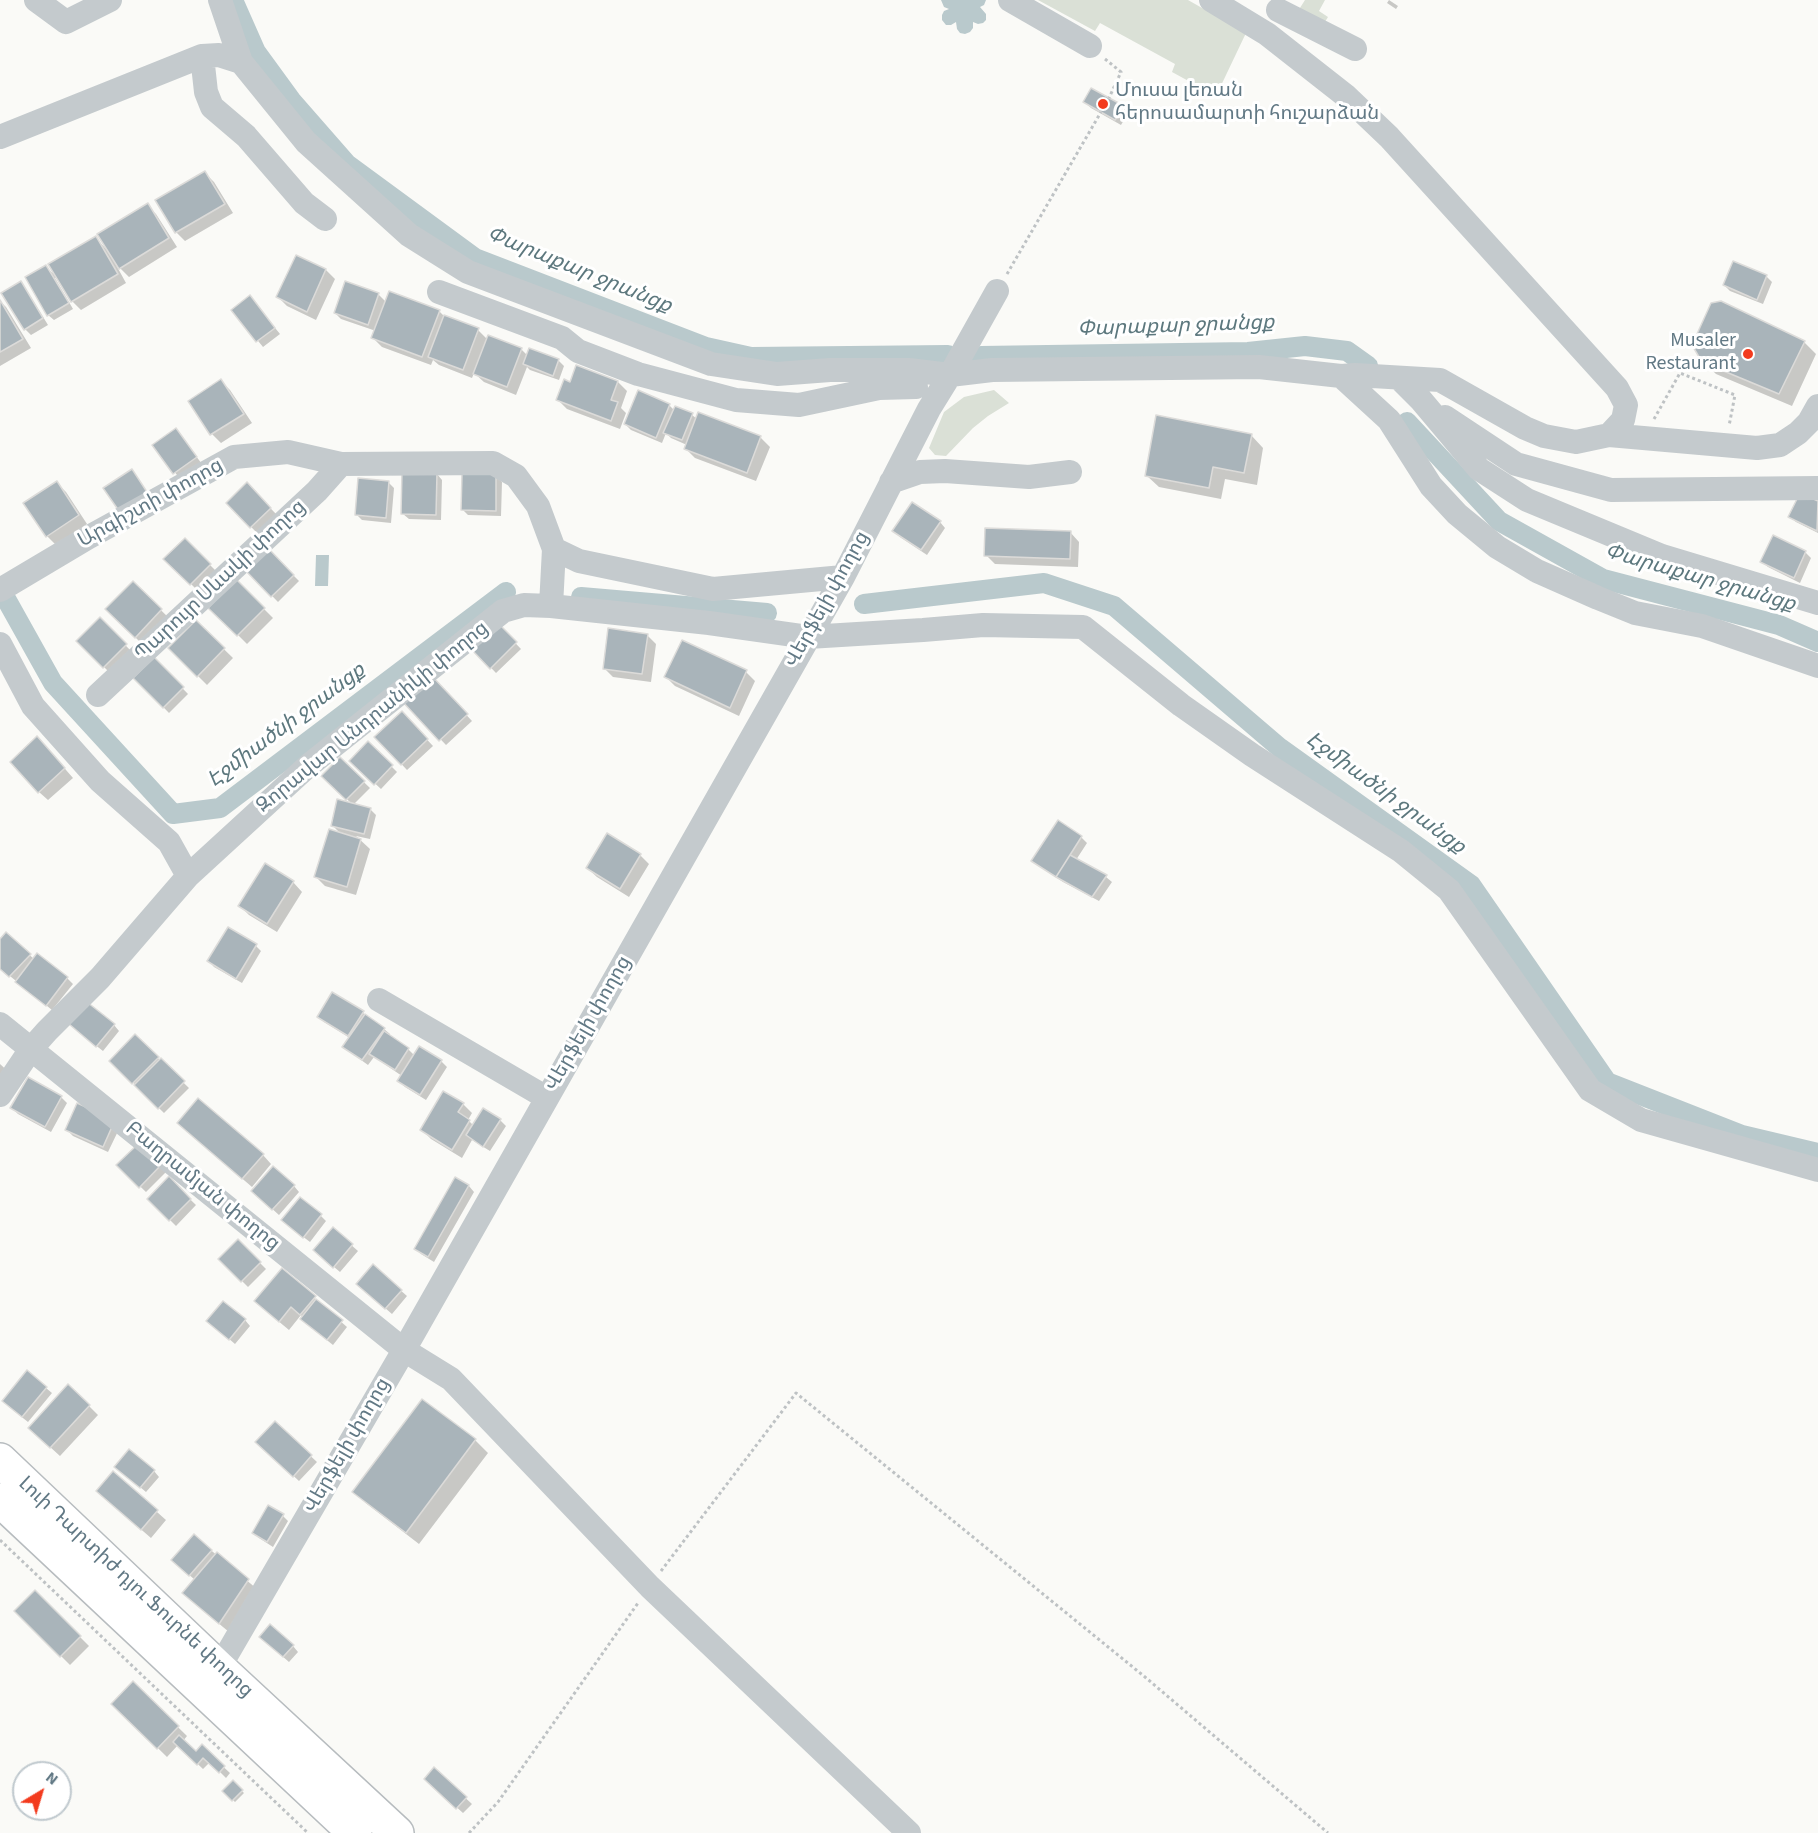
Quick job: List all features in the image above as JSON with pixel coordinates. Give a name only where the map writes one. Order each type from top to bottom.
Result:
[{"type":"highway","name":"Լուի Դարտիժ դյու Ֆուրնե փողոց","points":[[0,1460],[219,1668],[258,1723]]},
{"type":"highway","name":"Լուի Դարտիժ դյու Ֆուրնե փողոց","points":[[0,1500],[258,1723]]},
{"type":"highway","points":[[258,1723],[312,1773],[397,1833]]},
{"type":"highway","points":[[312,1773],[356,1833]]},
{"type":"street","points":[[36,0],[66,22],[110,0]]},
{"type":"street","points":[[220,0],[241,62],[306,142],[409,235],[468,272],[711,364],[777,374],[830,370],[897,370],[951,375],[992,370],[1259,367],[1341,376],[1440,380],[1525,428],[1544,436],[1576,442],[1609,435],[1725,446],[1757,448],[1780,446],[1809,422],[1818,406]]},
{"type":"street","points":[[1010,0],[1090,46]]},
{"type":"street","points":[[1211,0],[1267,34],[1346,96],[1389,137],[1617,388],[1626,405],[1623,420],[1609,435]]},
{"type":"street","points":[[1267,34],[1281,5],[1356,49]]},
{"type":"street","points":[[0,137],[202,57],[219,55],[241,62]]},
{"type":"street","points":[[202,57],[206,92],[213,107],[246,136],[304,203],[325,219]]},
{"type":"street","name":"Վերֆելի փողոց","points":[[219,1668],[404,1350],[843,577],[929,409],[951,375],[996,291]]},
{"type":"street","points":[[439,292],[562,338],[578,351],[638,374],[736,400],[799,405],[879,388],[916,387]]},
{"type":"street","points":[[897,370],[916,387],[926,400],[929,409]]},
{"type":"street","points":[[1341,376],[1389,420],[1431,486],[1457,514],[1497,548],[1537,571],[1635,613],[1702,627],[1818,666]]},
{"type":"street","points":[[1399,378],[1421,400],[1479,469],[1527,500],[1662,556],[1818,603]]},
{"type":"street","points":[[1421,400],[1516,464],[1611,490],[1818,488]]},
{"type":"street","name":"Արգիշտի փողոց","points":[[5,588],[89,537],[234,457],[288,452],[341,464],[493,463],[516,476],[538,506],[554,549],[551,606]]},
{"type":"street","name":"Պարույր Սևակի փողոց","points":[[98,695],[317,491],[341,464]]},
{"type":"street","points":[[891,482],[920,472],[945,471],[1029,477],[1070,472]]},
{"type":"street","points":[[554,549],[579,561],[713,592],[843,577]]},
{"type":"street","points":[[713,592],[725,622]]},
{"type":"street","name":"Զորավար Անդրանիկի փողոց","points":[[0,1095],[31,1049],[100,978],[188,876],[308,766],[503,610],[524,605],[551,606],[725,622],[808,637],[983,624],[1083,627],[1181,705],[1252,755],[1401,852],[1449,890],[1590,1090],[1641,1120],[1818,1170]]},
{"type":"street","points":[[0,644],[33,706],[100,781],[169,842],[188,876]]},
{"type":"street","points":[[379,1000],[547,1098]]},
{"type":"street","name":"Բաղրամյան փողոց","points":[[0,1024],[404,1350],[451,1379],[650,1587],[909,1833]]},
{"type":"path","points":[[1090,46],[1121,72],[1109,98]]},
{"type":"path","points":[[1012,264],[1101,112]]},
{"type":"path","points":[[1644,438],[1680,373],[1735,395],[1725,446]]},
{"type":"path","points":[[469,1833],[498,1802],[650,1587],[796,1393],[1145,1677],[1328,1833]]},
{"type":"path","points":[[0,1540],[308,1833]]},
{"type":"shaded area","points":[[941,0],[986,0],[980,7],[986,14],[986,20],[978,24],[973,22],[970,32],[960,33],[956,22],[946,25],[942,20],[944,11],[949,9],[944,7]]},
{"type":"shaded area","points":[[1038,0],[1188,0],[1246,33],[1216,96],[1172,72],[1175,64],[1100,23],[1095,31]]},
{"type":"shaded area","points":[[1305,0],[1325,0],[1319,11],[1328,17],[1323,25],[1298,11]]},
{"type":"shaded area","points":[[994,390],[1009,403],[973,428],[946,456],[935,455],[929,448],[944,412],[964,397]]},
{"type":"shaded area","points":[[316,555],[329,555],[328,586],[315,586]]},
{"type":"building","name":"Մուսա լեռան հերոսամարտի հուշարձան","points":[[1091,88],[1124,106],[1115,120],[1083,102]]},
{"type":"building","points":[[205,171],[225,204],[175,233],[155,200]]},
{"type":"building","points":[[148,203],[169,238],[119,269],[97,234]]},
{"type":"building","points":[[96,236],[118,274],[71,302],[48,264]]},
{"type":"building","points":[[296,255],[326,269],[307,312],[276,297]]},
{"type":"building","points":[[1733,261],[1767,275],[1757,300],[1723,285]]},
{"type":"building","points":[[46,265],[69,303],[47,316],[25,277]]},
{"type":"building","points":[[21,281],[43,318],[24,330],[1,293]]},
{"type":"building","points":[[345,281],[379,293],[368,325],[334,313]]},
{"type":"building","points":[[389,291],[440,310],[422,357],[371,338]]},
{"type":"building","points":[[250,295],[275,328],[256,342],[231,310]]},
{"type":"building","points":[[0,300],[23,339],[0,352]]},
{"type":"building","name":"Musaler Restaurant","points":[[1721,301],[1805,341],[1779,394],[1702,362],[1692,345],[1711,303]]},
{"type":"building","points":[[444,315],[479,328],[463,370],[428,357]]},
{"type":"building","points":[[488,335],[522,348],[507,387],[473,374]]},
{"type":"building","points":[[529,348],[559,359],[553,376],[523,364]]},
{"type":"building","points":[[576,365],[618,381],[611,400],[618,402],[611,421],[556,400],[564,379],[570,382]]},
{"type":"building","points":[[221,379],[244,414],[210,435],[188,401]]},
{"type":"building","points":[[638,390],[670,404],[656,438],[624,424]]},
{"type":"building","points":[[675,406],[693,413],[682,440],[663,433]]},
{"type":"building","points":[[698,412],[761,436],[747,473],[684,449]]},
{"type":"building","points":[[1156,415],[1252,434],[1244,473],[1213,467],[1209,488],[1145,476]]},
{"type":"building","points":[[176,428],[197,457],[173,474],[152,445]]},
{"type":"building","points":[[132,469],[147,492],[119,511],[103,488]]},
{"type":"building","points":[[402,471],[437,472],[436,515],[401,514]]},
{"type":"building","points":[[462,474],[496,474],[496,511],[461,510]]},
{"type":"building","points":[[358,478],[389,481],[386,518],[355,515]]},
{"type":"building","points":[[57,481],[79,515],[46,537],[23,503]]},
{"type":"building","points":[[247,482],[271,508],[250,528],[226,503]]},
{"type":"building","points":[[1800,493],[1818,501],[1817,531],[1788,517]]},
{"type":"building","points":[[912,502],[941,521],[921,550],[892,531]]},
{"type":"building","points":[[985,528],[1071,531],[1070,559],[984,556]]},
{"type":"building","points":[[1773,535],[1806,551],[1794,578],[1760,562]]},
{"type":"building","points":[[185,538],[211,564],[190,585],[163,559]]},
{"type":"building","points":[[267,547],[294,575],[271,597],[244,569]]},
{"type":"building","points":[[236,579],[265,608],[237,636],[208,608]]},
{"type":"building","points":[[133,581],[162,609],[135,638],[105,609]]},
{"type":"building","points":[[100,617],[127,644],[103,668],[76,641]]},
{"type":"building","points":[[196,620],[225,648],[197,677],[168,648]]},
{"type":"building","points":[[499,624],[517,642],[490,669],[472,650]]},
{"type":"building","points":[[608,628],[648,634],[642,674],[603,669]]},
{"type":"building","points":[[682,640],[747,670],[730,708],[664,677]]},
{"type":"building","points":[[154,657],[184,687],[163,708],[133,678]]},
{"type":"building","points":[[430,674],[468,714],[439,741],[401,700]]},
{"type":"building","points":[[402,711],[428,739],[401,765],[374,737]]},
{"type":"building","points":[[37,736],[65,768],[38,793],[10,762]]},
{"type":"building","points":[[368,741],[393,765],[374,785],[349,761]]},
{"type":"building","points":[[340,757],[365,781],[346,800],[321,776]]},
{"type":"building","points":[[337,799],[371,808],[364,834],[331,826]]},
{"type":"building","points":[[1058,820],[1082,836],[1056,877],[1031,861]]},
{"type":"building","points":[[329,829],[361,839],[347,887],[314,877]]},
{"type":"building","points":[[607,833],[641,854],[620,889],[586,868]]},
{"type":"building","points":[[1070,855],[1107,875],[1092,897],[1056,877]]},
{"type":"building","points":[[265,863],[294,881],[267,924],[238,906]]},
{"type":"building","points":[[228,927],[257,944],[236,979],[207,961]]},
{"type":"building","points":[[6,932],[31,954],[9,977],[0,969],[0,939]]},
{"type":"building","points":[[37,953],[68,977],[46,1006],[15,982]]},
{"type":"building","points":[[332,992],[364,1011],[348,1036],[317,1017]]},
{"type":"building","points":[[87,1002],[115,1024],[96,1047],[69,1024]]},
{"type":"building","points":[[365,1014],[385,1028],[362,1060],[342,1047]]},
{"type":"building","points":[[384,1031],[409,1048],[395,1070],[369,1054]]},
{"type":"building","points":[[135,1034],[159,1057],[132,1084],[109,1061]]},
{"type":"building","points":[[419,1046],[442,1060],[420,1095],[397,1081]]},
{"type":"building","points":[[161,1058],[185,1081],[158,1109],[134,1085]]},
{"type":"building","points":[[28,1077],[62,1096],[45,1127],[10,1108]]},
{"type":"building","points":[[443,1091],[464,1103],[458,1112],[470,1120],[452,1150],[420,1130]]},
{"type":"building","points":[[198,1098],[264,1154],[242,1179],[177,1123]]},
{"type":"building","points":[[77,1103],[115,1120],[103,1147],[65,1130]]},
{"type":"building","points":[[483,1108],[501,1119],[483,1147],[466,1135]]},
{"type":"building","points":[[139,1143],[161,1165],[139,1188],[116,1165]]},
{"type":"building","points":[[273,1166],[295,1185],[272,1210],[251,1191]]},
{"type":"building","points":[[169,1176],[191,1199],[169,1221],[147,1199]]},
{"type":"building","points":[[455,1177],[469,1185],[428,1257],[414,1249]]},
{"type":"building","points":[[300,1197],[322,1214],[303,1238],[281,1220]]},
{"type":"building","points":[[333,1227],[353,1244],[333,1268],[313,1250]]},
{"type":"building","points":[[238,1239],[261,1262],[241,1282],[218,1259]]},
{"type":"building","points":[[373,1264],[402,1290],[385,1309],[356,1284]]},
{"type":"building","points":[[282,1268],[316,1296],[300,1315],[291,1307],[279,1322],[254,1301]]},
{"type":"building","points":[[316,1299],[343,1320],[327,1340],[300,1319]]},
{"type":"building","points":[[223,1301],[246,1319],[229,1340],[206,1321]]},
{"type":"building","points":[[27,1370],[47,1387],[22,1417],[2,1401]]},
{"type":"building","points":[[68,1384],[90,1405],[50,1448],[28,1428]]},
{"type":"building","points":[[422,1399],[476,1439],[406,1533],[352,1492]]},
{"type":"building","points":[[275,1421],[312,1455],[293,1477],[255,1442]]},
{"type":"building","points":[[129,1449],[155,1470],[140,1488],[114,1467]]},
{"type":"building","points":[[113,1471],[158,1510],[141,1530],[96,1491]]},
{"type":"building","points":[[268,1505],[284,1514],[267,1542],[252,1533]]},
{"type":"building","points":[[194,1534],[212,1550],[189,1576],[171,1560]]},
{"type":"building","points":[[217,1552],[249,1579],[219,1624],[182,1593]]},
{"type":"building","points":[[35,1590],[81,1636],[60,1657],[14,1611]]},
{"type":"building","points":[[270,1624],[294,1645],[283,1657],[259,1637]]},
{"type":"building","points":[[133,1681],[179,1726],[157,1749],[111,1704]]},
{"type":"building","points":[[179,1735],[196,1751],[202,1744],[225,1766],[219,1773],[203,1758],[197,1765],[173,1742]]},
{"type":"building","points":[[434,1767],[467,1797],[456,1809],[424,1779]]},
{"type":"building","points":[[233,1780],[243,1790],[232,1801],[222,1791]]},
{"type":"waterway","name":"Փարաքար ջրանցք","points":[[233,0],[256,52],[291,100],[347,164],[475,258],[706,347],[751,357],[948,355]]},
{"type":"waterway","name":"Փարաքար ջրանցք","points":[[981,356],[1248,352],[1305,346],[1347,351],[1368,366]]},
{"type":"waterway","name":"Փարաքար ջրանցք","points":[[1407,422],[1499,521],[1603,579],[1779,625],[1818,642]]},
{"type":"waterway","name":"Էջմիածնի ջրանցք","points":[[864,604],[1044,583],[1114,606],[1280,748],[1471,885],[1607,1082],[1742,1135],[1818,1153]]},
{"type":"waterway","name":"Էջմիածնի ջրանցք","points":[[0,588],[53,683],[173,814],[220,808],[506,592]]},
{"type":"waterway","name":"Էջմիածնի ջրանցք","points":[[581,597],[767,613]]},
{"type":"place","name":"Մուսա լեռան հերոսամարտի հուշարձան","points":[[1103,104]]},
{"type":"place","name":"Musaler Restaurant","points":[[1748,354]]}]
